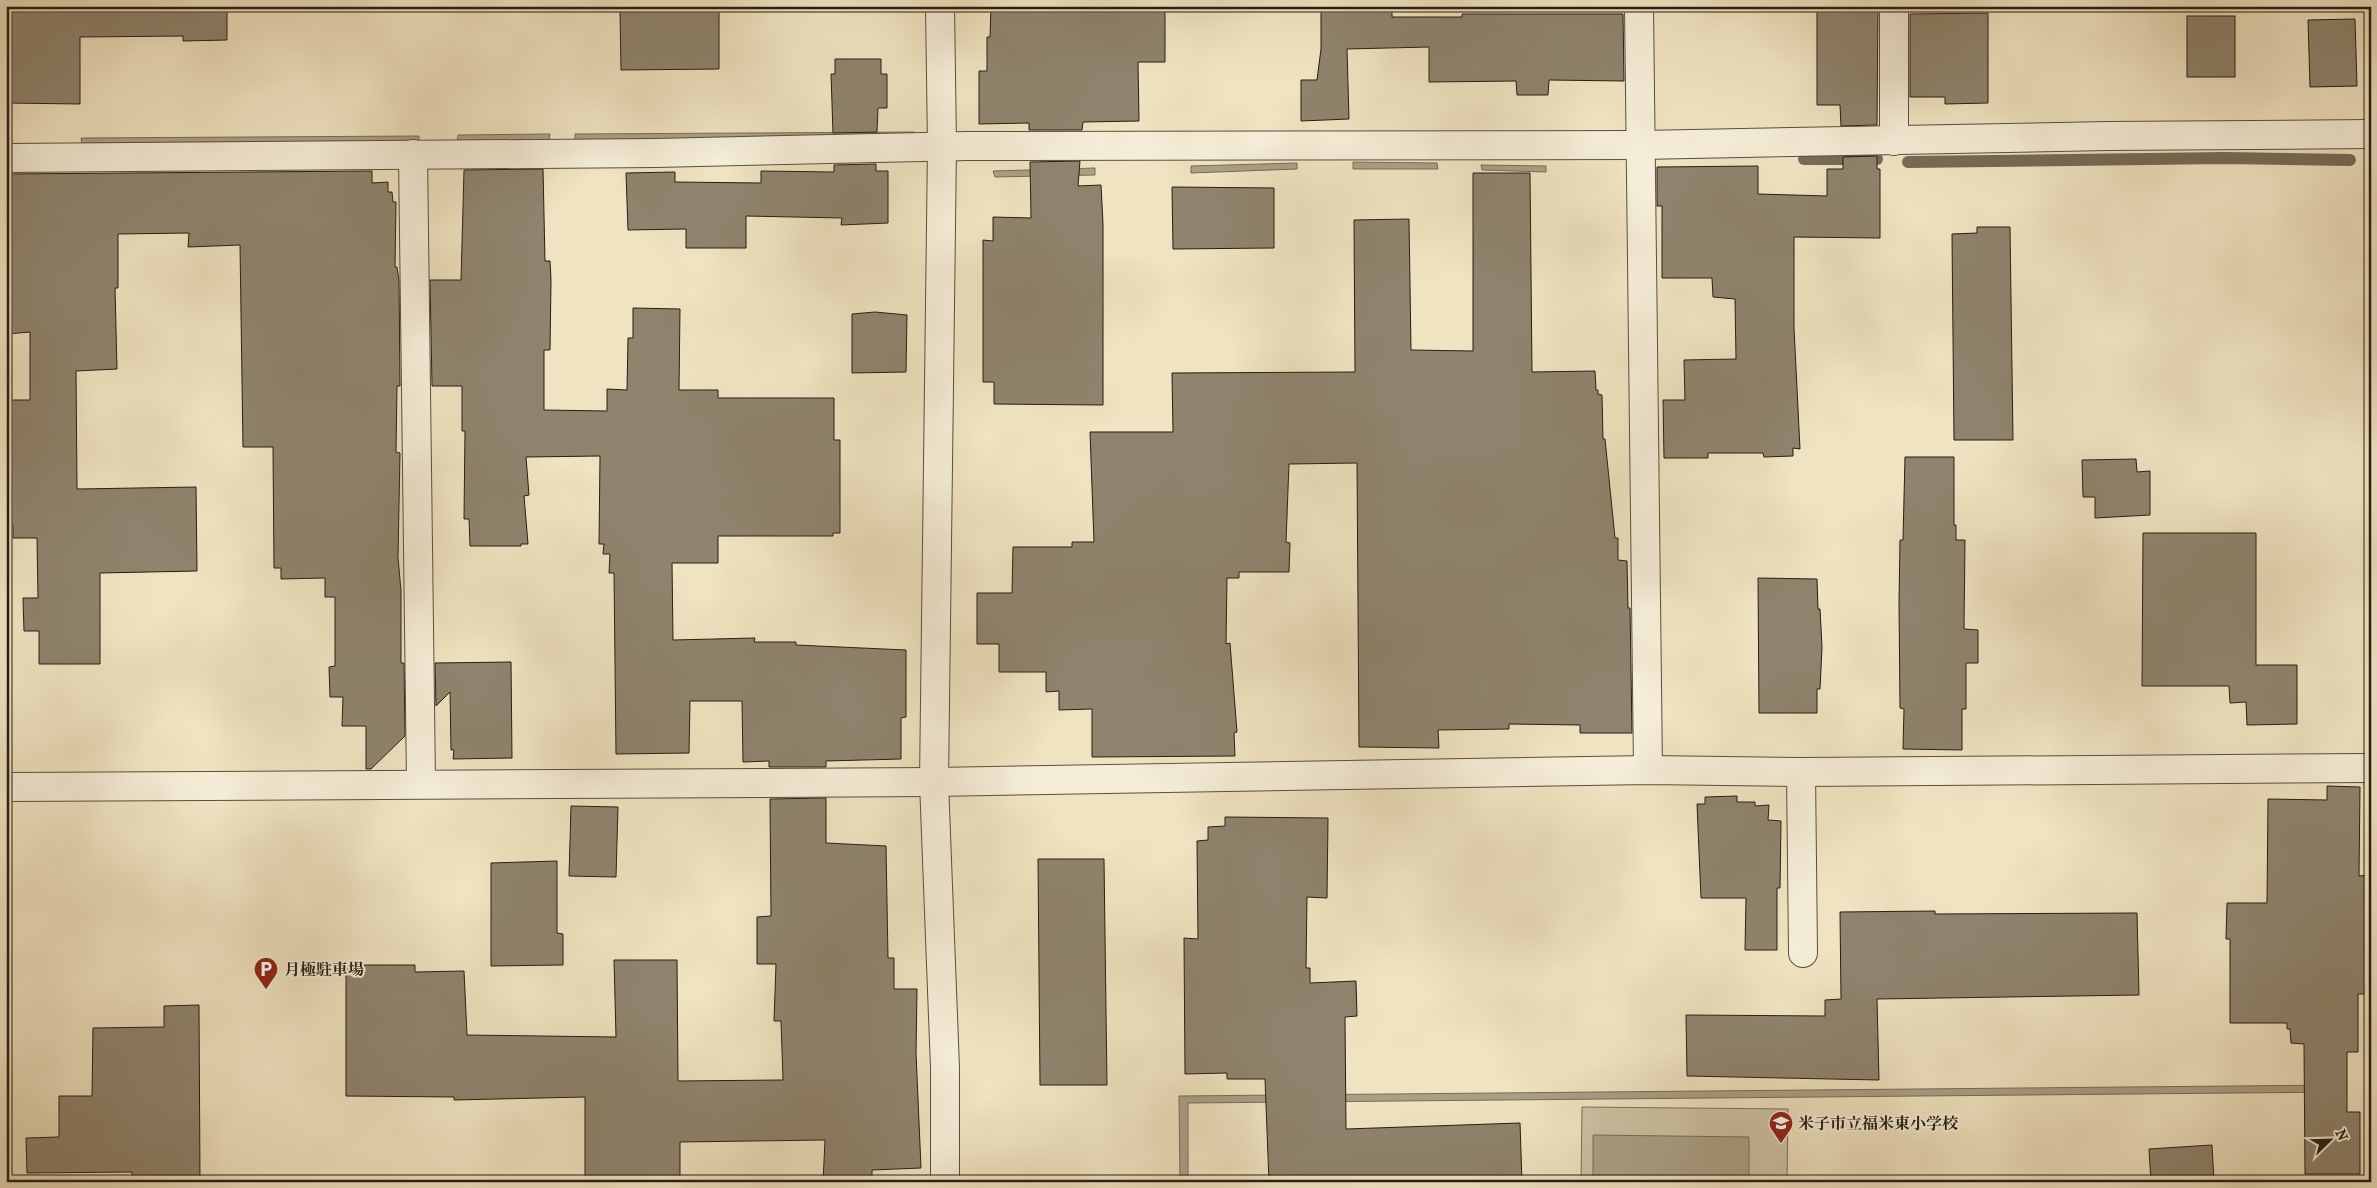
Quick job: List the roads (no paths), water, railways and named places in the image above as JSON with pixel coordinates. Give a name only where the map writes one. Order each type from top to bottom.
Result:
[{"type":"street","points":[[940,6],[942,146],[934,782],[945,1068],[945,1182]]},
{"type":"street","points":[[1639,6],[1648,770]]},
{"type":"street","points":[[1894,6],[1894,141]]},
{"type":"street","points":[[6,158],[665,152],[942,146],[1640,145],[2107,136],[2371,134]]},
{"type":"street","points":[[412,154],[420,784]]},
{"type":"street","points":[[6,786],[934,782],[1648,770],[1801,772],[2371,768]]},
{"type":"street","points":[[1801,772],[1803,953]]},
{"type":"waterway","points":[[1908,162],[2224,158],[2350,160]]},
{"type":"waterway","points":[[1804,159],[1877,159]]},
{"type":"place","name":"月極駐車場","points":[[266,990]]},
{"type":"place","name":"米子市立福米東小学校","points":[[1781,1144]]}]
